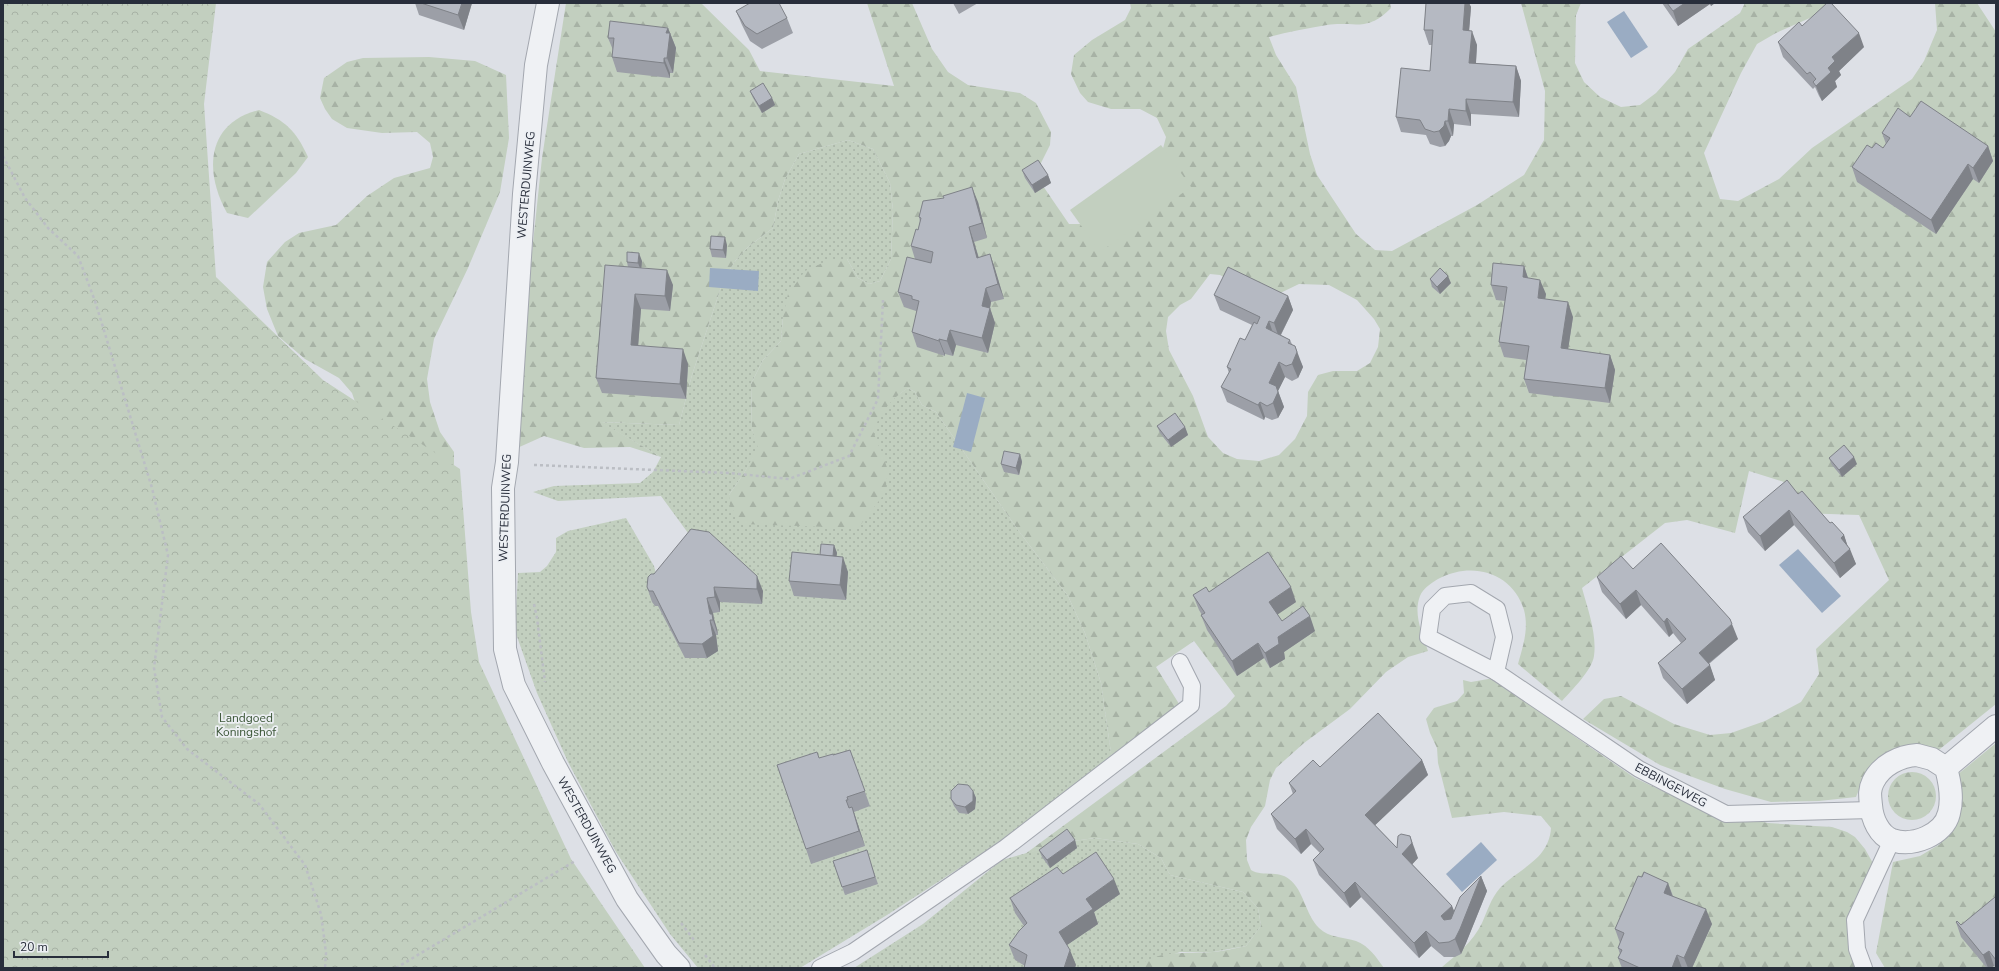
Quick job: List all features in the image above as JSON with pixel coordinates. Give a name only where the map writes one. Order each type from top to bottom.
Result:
[{"type":"street","name":"WESTERDUINWEG","points":[[548,3],[536,65],[524,194],[507,462],[503,488],[504,649],[514,685],[553,763],[627,899],[666,954],[679,968]]},
{"type":"street","points":[[1946,768],[1996,726]]},
{"type":"street","points":[[1917,755],[1932,759],[1946,768],[1951,786],[1949,814],[1940,829],[1929,836],[1911,842],[1892,840],[1876,827],[1871,810],[1870,789],[1876,775],[1890,763],[1906,756],[1917,755]]},
{"type":"lane","name":"EBBINGEWEG","points":[[1496,672],[1504,638],[1497,610],[1471,593],[1445,596],[1432,609],[1428,637],[1496,672],[1639,769],[1726,814],[1871,810]]},
{"type":"lane","points":[[820,968],[853,952],[1005,848],[1191,706],[1192,686],[1180,662]]},
{"type":"lane","points":[[1864,968],[1857,949],[1855,920],[1892,840]]},
{"type":"path","points":[[3,156],[25,198],[48,228],[78,256],[95,301],[152,488],[168,555],[154,668],[162,717],[187,749],[259,804],[305,865],[321,914],[326,953],[324,968]]},
{"type":"path","points":[[550,466],[729,473],[788,479],[848,456],[878,399],[883,300]]},
{"type":"path","points":[[532,597],[537,618],[546,688]]},
{"type":"path","points":[[396,968],[568,866]]},
{"type":"path","points":[[678,919],[696,944]]},
{"type":"path","points":[[701,950],[714,968]]},
{"type":"green space","name":"Landgoed Koningshof","points":[[3,3],[216,3],[204,104],[216,277],[323,380],[460,469],[471,612],[479,662],[571,859],[645,968],[3,968]]},
{"type":"green space","points":[[566,3],[701,3],[749,50],[760,71],[894,86],[867,3],[912,3],[932,49],[948,72],[968,85],[1020,93],[1036,103],[1051,132],[1050,145],[1040,165],[1043,186],[1069,224],[1083,224],[1160,160],[1166,137],[1157,118],[1140,109],[1111,109],[1088,102],[1080,93],[1071,74],[1074,55],[1092,40],[1125,20],[1131,8],[1130,3],[1390,3],[1391,8],[1375,21],[1360,24],[1327,25],[1269,37],[1276,55],[1296,87],[1310,154],[1317,175],[1356,234],[1375,250],[1392,251],[1477,205],[1524,175],[1544,140],[1545,91],[1521,3],[1581,3],[1576,15],[1575,63],[1584,82],[1600,97],[1621,107],[1640,105],[1656,93],[1675,72],[1688,49],[1740,13],[1745,3],[1835,3],[1819,14],[1776,33],[1757,44],[1741,73],[1704,153],[1720,199],[1738,201],[1779,179],[1812,148],[1912,79],[1924,61],[1937,30],[1935,3],[1977,3],[1996,32],[1996,704],[1930,757],[1864,777],[1856,797],[1819,801],[1771,802],[1725,789],[1660,765],[1583,719],[1604,699],[1621,696],[1674,724],[1710,735],[1731,733],[1765,721],[1801,702],[1819,674],[1816,649],[1889,580],[1859,515],[1799,513],[1784,482],[1749,471],[1735,533],[1687,520],[1665,523],[1582,588],[1593,631],[1595,648],[1594,656],[1586,673],[1562,701],[1518,664],[1525,637],[1526,624],[1524,610],[1519,597],[1511,587],[1501,579],[1478,571],[1453,573],[1432,583],[1420,596],[1417,610],[1418,617],[1428,651],[1408,657],[1386,672],[1350,709],[1304,743],[1276,768],[1270,780],[1265,806],[1251,827],[1246,840],[1247,860],[1251,870],[1260,873],[1285,876],[1298,889],[1314,922],[1319,928],[1327,934],[1360,943],[1372,952],[1384,968],[1136,968],[1144,962],[1162,955],[1213,952],[1246,946],[1261,926],[1258,908],[1243,892],[1170,875],[1161,858],[1138,844],[1095,838],[1066,842],[1025,854],[1226,706],[1235,696],[1194,641],[1156,667],[1181,707],[1112,760],[1101,683],[1085,633],[1068,596],[1018,530],[936,412],[922,405],[915,392],[908,388],[896,397],[887,407],[879,418],[873,431],[888,470],[885,493],[858,528],[743,524],[730,506],[729,495],[744,473],[758,448],[752,429],[751,384],[763,360],[781,341],[783,317],[788,294],[805,271],[831,259],[847,259],[858,278],[869,284],[880,281],[891,259],[893,210],[890,183],[873,149],[848,140],[799,154],[785,179],[778,201],[773,228],[748,247],[736,260],[724,278],[692,375],[679,425],[601,422],[661,457],[630,447],[584,448],[544,436],[515,449],[524,328],[542,158]],"holes":[[[1210,274],[1220,275],[1266,300],[1299,284],[1329,285],[1357,300],[1374,319],[1380,329],[1378,347],[1370,363],[1357,371],[1333,371],[1318,375],[1308,392],[1307,416],[1295,439],[1279,455],[1259,461],[1237,459],[1223,453],[1208,437],[1193,396],[1169,350],[1166,331],[1168,317],[1180,305],[1191,299]]]},
{"type":"green space","points":[[429,57],[475,61],[506,75],[509,138],[500,192],[468,268],[434,339],[427,379],[430,402],[440,432],[454,452],[454,472],[370,446],[352,393],[339,378],[305,359],[278,336],[267,309],[263,287],[267,262],[285,242],[299,233],[336,225],[367,196],[394,178],[430,168],[433,157],[430,143],[417,132],[382,133],[347,128],[332,119],[320,98],[324,78],[347,62],[363,58]]},
{"type":"green space","points":[[259,110],[283,122],[299,140],[308,157],[296,173],[248,218],[227,213],[215,181],[213,166],[214,151],[220,137],[228,126],[241,116]]},
{"type":"green space","points":[[848,140],[873,149],[890,183],[893,210],[891,259],[880,281],[869,284],[858,278],[847,259],[783,317],[781,341],[763,360],[751,384],[752,429],[759,448],[729,495],[878,446],[873,431],[874,425],[881,412],[891,401],[908,388],[915,392],[922,405],[936,412],[1018,530],[1068,596],[1085,633],[1101,683],[1112,760],[989,849],[887,915],[800,968],[698,968],[670,934],[616,852],[568,762],[537,693],[515,631],[518,573],[540,572],[547,566],[556,552],[556,538],[568,531],[626,518],[654,566],[660,589],[696,544],[661,496],[558,501],[533,492],[554,486],[640,483],[653,472],[661,457],[600,422],[679,425],[692,375],[724,278],[736,260],[748,247],[773,228],[778,201],[785,179],[799,154]]},
{"type":"green space","points":[[1161,145],[1191,187],[1100,252],[1070,210]]},
{"type":"green space","points":[[1494,678],[1525,696],[1574,736],[1635,778],[1701,809],[1768,823],[1832,827],[1847,832],[1855,837],[1865,849],[1874,865],[1851,955],[1855,968],[1441,968],[1464,948],[1474,936],[1500,888],[1539,856],[1549,839],[1551,828],[1541,816],[1504,812],[1452,818],[1438,763],[1437,748],[1430,733],[1426,719],[1434,708],[1457,701],[1464,693],[1463,680],[1471,682]]},
{"type":"green space","points":[[1996,743],[1996,968],[1885,968],[1876,953],[1893,862],[1920,856],[1940,844],[1953,825],[1957,775]]},
{"type":"green space","points":[[1912,772],[1921,774],[1929,779],[1934,787],[1936,796],[1934,805],[1929,813],[1921,818],[1912,820],[1903,818],[1895,813],[1890,805],[1888,796],[1890,787],[1895,779],[1903,774]]},
{"type":"green space","points":[[1095,838],[1138,844],[1161,858],[1170,875],[1243,892],[1258,908],[1261,926],[1246,946],[1213,952],[1180,952],[1136,968],[854,968],[923,924],[1002,860],[1066,842]]},
{"type":"water","points":[[1624,11],[1648,47],[1631,58],[1607,22]]},
{"type":"water","points":[[710,268],[759,271],[758,291],[709,287]]},
{"type":"water","points":[[967,393],[985,398],[971,452],[953,447]]},
{"type":"water","points":[[1798,549],[1841,596],[1822,613],[1779,565]]},
{"type":"water","points":[[1481,842],[1497,860],[1462,892],[1446,874]]},
{"type":"building","points":[[421,3],[462,3],[458,15]]},
{"type":"building","points":[[750,3],[779,3],[787,18],[757,34],[745,26],[736,11]]},
{"type":"building","points":[[1426,3],[1465,3],[1463,30],[1472,31],[1469,63],[1516,66],[1513,102],[1466,99],[1466,111],[1449,109],[1448,121],[1445,121],[1444,126],[1439,131],[1434,132],[1425,129],[1420,120],[1396,117],[1401,68],[1430,71],[1433,30],[1424,30]]},
{"type":"building","points":[[1667,3],[1685,3],[1673,11]]},
{"type":"building","points":[[1827,3],[1831,3],[1859,33],[1832,57],[1835,61],[1828,68],[1831,72],[1816,86],[1813,82],[1816,79],[1810,72],[1807,74],[1778,42],[1799,22],[1802,26]]},
{"type":"building","points":[[610,21],[668,28],[666,33],[670,33],[667,58],[664,58],[664,63],[612,57],[614,38],[608,38]]},
{"type":"building","points":[[763,83],[772,98],[759,106],[750,91]]},
{"type":"building","points":[[1921,101],[1988,146],[1973,168],[1968,164],[1931,220],[1852,167],[1867,145],[1872,148],[1876,143],[1883,148],[1890,138],[1882,133],[1898,108],[1910,117]]},
{"type":"building","points":[[1038,160],[1048,175],[1032,185],[1022,170]]},
{"type":"building","points":[[972,187],[982,223],[969,227],[977,258],[990,254],[998,284],[986,288],[982,306],[990,308],[982,338],[950,330],[947,341],[939,339],[939,341],[912,332],[919,301],[912,299],[912,296],[898,292],[907,257],[931,263],[933,252],[911,246],[916,229],[918,230],[921,218],[919,217],[923,201],[944,198],[943,196]]},
{"type":"building","points":[[711,236],[725,237],[723,250],[710,249]]},
{"type":"building","points":[[627,252],[639,253],[638,263],[627,262]]},
{"type":"building","points":[[1493,263],[1524,266],[1523,277],[1540,280],[1538,298],[1568,302],[1561,348],[1610,355],[1605,388],[1524,379],[1529,346],[1499,342],[1507,287],[1491,285]]},
{"type":"building","points":[[605,265],[667,270],[665,296],[635,294],[631,345],[683,349],[680,384],[596,378]]},
{"type":"building","points":[[1228,267],[1288,296],[1274,323],[1269,321],[1266,328],[1290,340],[1288,343],[1295,346],[1297,352],[1292,364],[1286,366],[1279,362],[1269,383],[1276,386],[1278,392],[1273,403],[1267,406],[1260,402],[1258,405],[1221,387],[1231,369],[1227,367],[1240,338],[1245,340],[1254,322],[1257,324],[1260,317],[1214,295]]},
{"type":"building","points":[[1440,268],[1448,276],[1437,287],[1430,279]]},
{"type":"building","points":[[1175,413],[1185,427],[1168,440],[1157,426]]},
{"type":"building","points":[[1844,445],[1854,457],[1839,470],[1829,458]]},
{"type":"building","points":[[1004,451],[1020,454],[1016,468],[1001,464]]},
{"type":"building","points":[[1787,480],[1798,494],[1802,491],[1830,523],[1832,522],[1844,535],[1841,538],[1850,549],[1834,563],[1789,510],[1760,536],[1743,517]]},
{"type":"building","points":[[691,529],[709,532],[757,576],[757,589],[714,587],[715,597],[707,598],[710,614],[712,614],[713,620],[710,620],[713,636],[702,644],[679,643],[653,591],[649,591],[647,587],[648,577],[651,574],[654,574]]},
{"type":"building","points":[[1661,543],[1730,619],[1732,624],[1699,653],[1710,665],[1682,689],[1658,663],[1686,639],[1667,618],[1664,622],[1636,590],[1620,604],[1597,577],[1621,556],[1633,569]]},
{"type":"building","points":[[821,544],[834,545],[833,556],[820,555]]},
{"type":"building","points":[[792,552],[843,557],[840,585],[789,581]]},
{"type":"building","points":[[1268,552],[1291,587],[1269,602],[1282,621],[1303,606],[1310,616],[1278,637],[1279,644],[1265,653],[1258,643],[1232,661],[1201,615],[1205,613],[1193,595],[1206,587],[1209,592]]},
{"type":"building","points":[[1378,713],[1422,760],[1365,815],[1397,848],[1398,836],[1401,834],[1410,836],[1412,843],[1402,854],[1452,906],[1441,916],[1444,920],[1451,919],[1460,897],[1481,876],[1460,929],[1455,939],[1449,942],[1439,943],[1426,931],[1414,943],[1355,882],[1344,893],[1313,860],[1324,849],[1306,829],[1295,839],[1271,814],[1296,791],[1289,783],[1313,760],[1320,767]]},
{"type":"building","points":[[850,750],[865,791],[847,797],[848,800],[846,800],[849,808],[852,807],[859,831],[806,849],[777,765],[817,752],[819,758]]},
{"type":"building","points":[[958,784],[968,785],[973,791],[973,801],[965,807],[956,805],[951,799],[951,791]]},
{"type":"building","points":[[1067,829],[1075,840],[1047,860],[1039,850]]},
{"type":"building","points":[[867,850],[875,877],[842,887],[833,861]]},
{"type":"building","points":[[1096,852],[1114,879],[1086,899],[1093,909],[1059,932],[1070,950],[1064,968],[1024,968],[1027,955],[1009,945],[1027,923],[1010,898],[1057,867],[1063,874]]},
{"type":"building","points":[[1644,872],[1668,883],[1664,893],[1706,909],[1684,958],[1677,955],[1672,968],[1640,968],[1618,958],[1622,950],[1618,948],[1624,933],[1615,929],[1638,876],[1642,877]]},
{"type":"building","points":[[1995,897],[1996,960],[1989,951],[1983,955],[1956,922],[1957,921],[1961,925]]}]
